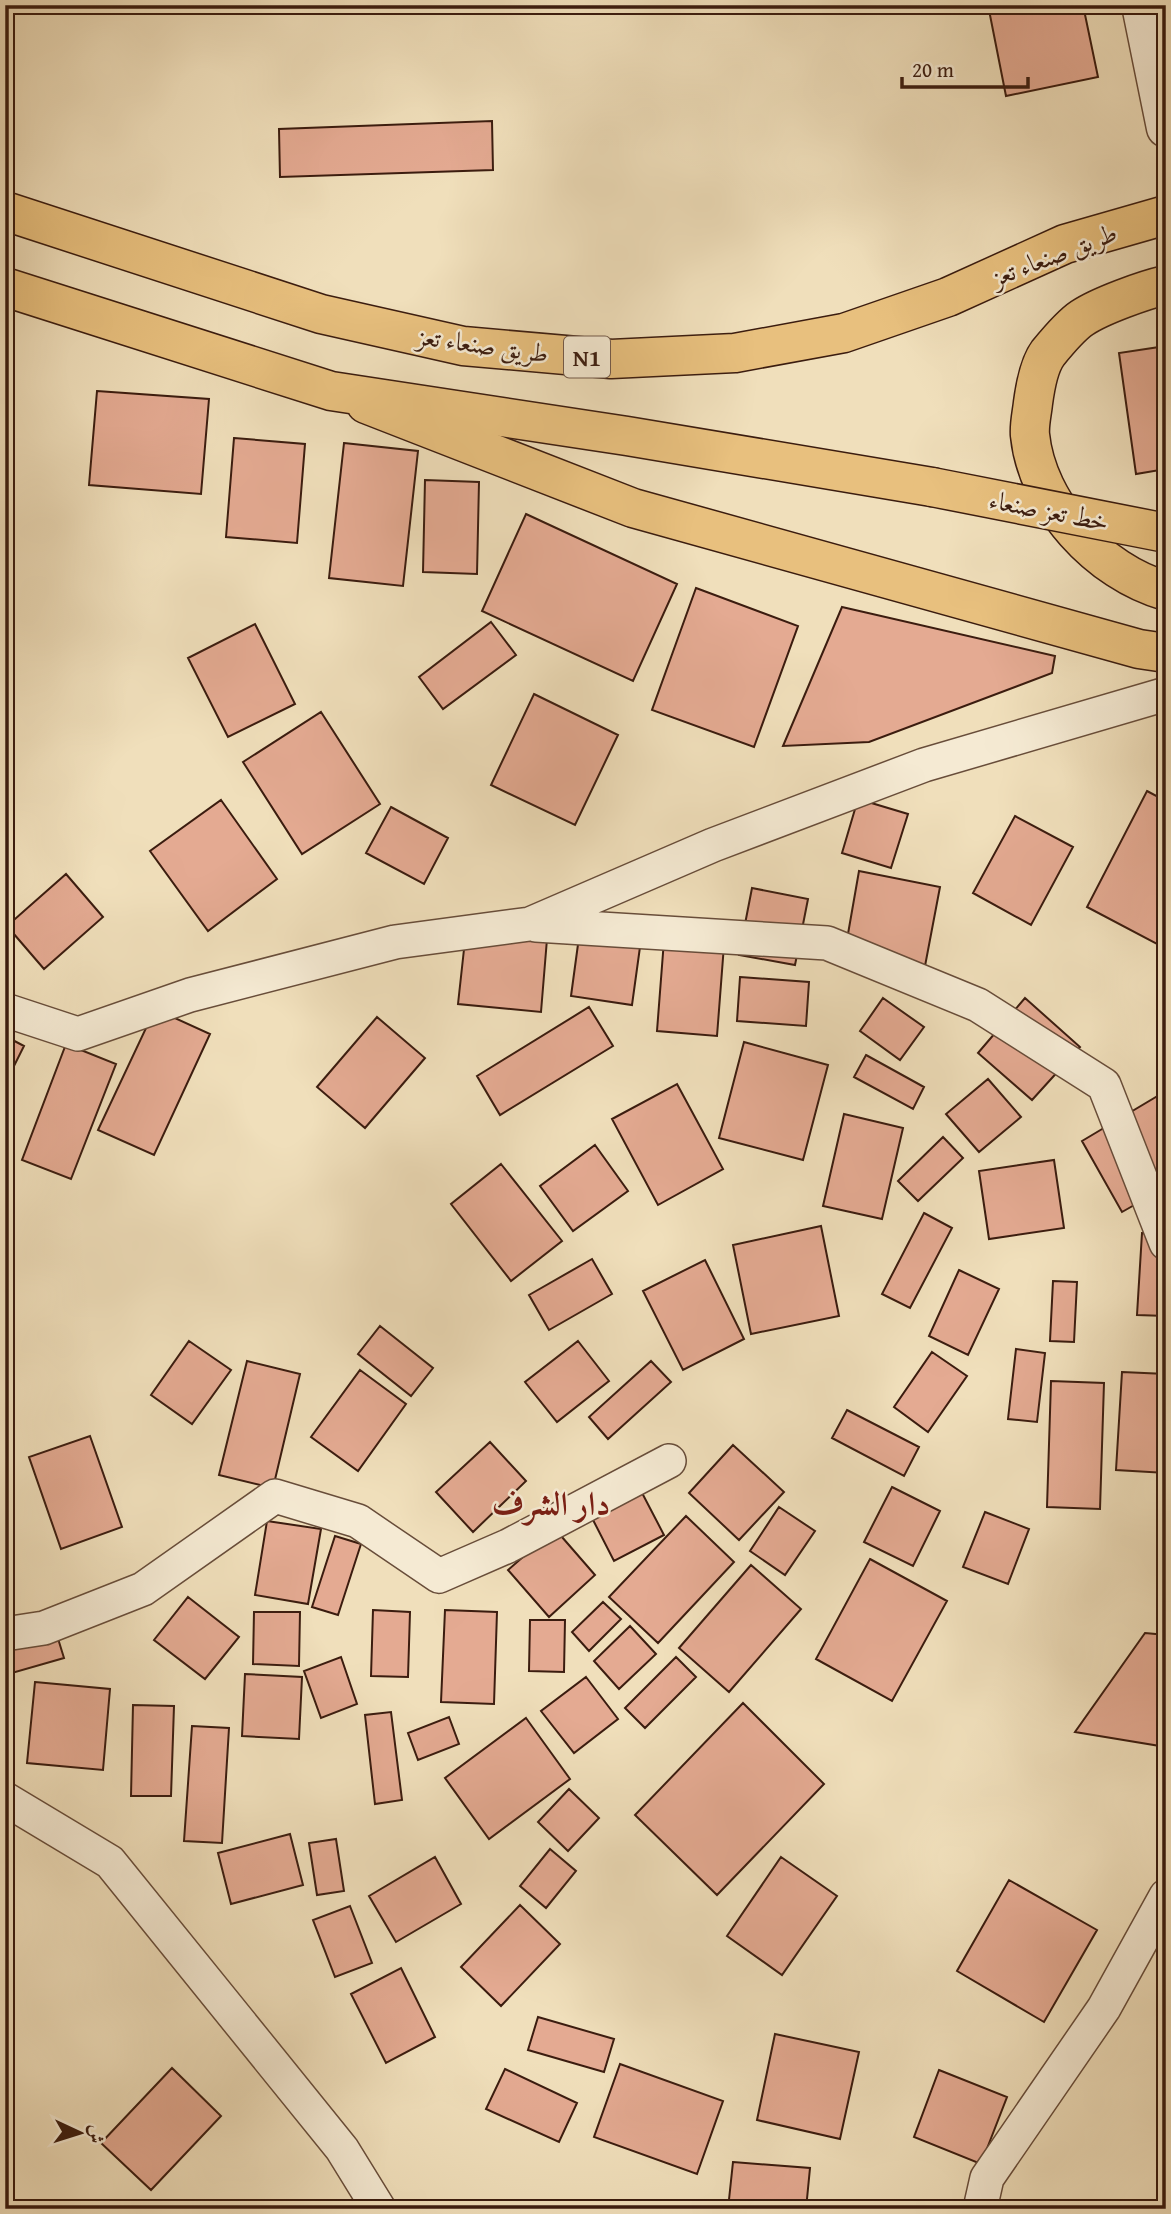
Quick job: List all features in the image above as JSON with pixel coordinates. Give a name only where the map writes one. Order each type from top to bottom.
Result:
[{"type":"main road","name":"طريق صنعاء تعز","points":[[5,211],[321,314],[463,346],[611,359],[735,353],[844,332],[948,297],[1065,244],[1166,215]]},
{"type":"main road","points":[[1166,285],[1146,290],[1082,318],[1047,354],[1035,388],[1030,433],[1035,463],[1049,496],[1069,526],[1091,548],[1118,568],[1166,592]]},
{"type":"main road","points":[[5,287],[331,391],[633,509],[1139,649],[1166,653]]},
{"type":"main road","name":"خط تعز صنعاء","points":[[331,391],[627,436],[932,487],[1166,533]]},
{"type":"street","points":[[1141,5],[1166,128]]},
{"type":"street","points":[[530,925],[713,845],[924,765],[1166,694]]},
{"type":"street","points":[[5,1010],[78,1034],[190,995],[395,942],[530,925],[827,943],[978,1005],[1104,1085],[1166,1243]]},
{"type":"street","points":[[5,1634],[44,1628],[143,1589],[275,1496],[358,1521],[439,1576],[508,1546],[669,1461]]},
{"type":"street","points":[[5,1799],[110,1862],[342,2149],[379,2209]]},
{"type":"street","points":[[979,2209],[986,2178],[1104,2008],[1166,1896]]},
{"type":"building","points":[[988,5],[1083,5],[1098,77],[1006,96]]},
{"type":"building","points":[[492,121],[493,170],[280,177],[279,129]]},
{"type":"building","points":[[1166,346],[1166,469],[1136,474],[1119,353]]},
{"type":"building","points":[[97,391],[209,399],[201,494],[89,485]]},
{"type":"building","points":[[234,438],[305,444],[297,543],[226,537]]},
{"type":"building","points":[[344,443],[418,451],[403,586],[329,578]]},
{"type":"building","points":[[425,480],[479,482],[477,574],[423,572]]},
{"type":"building","points":[[526,514],[677,584],[633,681],[482,611]]},
{"type":"building","points":[[696,588],[798,626],[754,747],[652,710]]},
{"type":"building","points":[[842,607],[1055,656],[1052,673],[869,742],[783,746]]},
{"type":"building","points":[[491,622],[516,655],[443,709],[419,677]]},
{"type":"building","points":[[255,624],[295,704],[228,737],[188,658]]},
{"type":"building","points":[[1166,677],[1166,757],[1160,757]]},
{"type":"building","points":[[534,694],[618,735],[575,825],[491,785]]},
{"type":"building","points":[[321,712],[380,804],[302,854],[243,762]]},
{"type":"building","points":[[1147,791],[1166,801],[1166,928],[1157,944],[1087,907]]},
{"type":"building","points":[[858,799],[908,814],[891,868],[842,853]]},
{"type":"building","points":[[221,800],[277,879],[208,931],[150,851]]},
{"type":"building","points":[[391,807],[448,838],[424,884],[366,853]]},
{"type":"building","points":[[1015,816],[1073,847],[1031,925],[973,893]]},
{"type":"building","points":[[859,871],[940,887],[925,966],[845,951]]},
{"type":"building","points":[[66,874],[103,917],[44,969],[7,926]]},
{"type":"building","points":[[752,888],[808,899],[795,965],[739,955]]},
{"type":"building","points":[[466,931],[547,939],[541,1012],[458,1004]]},
{"type":"building","points":[[579,937],[640,947],[632,1005],[571,996]]},
{"type":"building","points":[[664,940],[724,945],[717,1036],[657,1031]]},
{"type":"building","points":[[740,977],[809,982],[806,1026],[737,1021]]},
{"type":"building","points":[[883,998],[924,1027],[900,1060],[860,1031]]},
{"type":"building","points":[[1025,998],[1080,1047],[1032,1100],[978,1053]]},
{"type":"building","points":[[589,1007],[613,1046],[500,1115],[477,1076]]},
{"type":"building","points":[[155,1009],[210,1034],[154,1155],[98,1130]]},
{"type":"building","points":[[377,1017],[425,1058],[365,1128],[317,1087]]},
{"type":"building","points":[[5,1036],[24,1046],[5,1084]]},
{"type":"building","points":[[744,1042],[828,1065],[803,1160],[719,1138]]},
{"type":"building","points":[[66,1044],[116,1064],[71,1179],[22,1160]]},
{"type":"building","points":[[866,1055],[924,1087],[913,1109],[854,1077]]},
{"type":"building","points":[[988,1079],[1021,1117],[979,1152],[946,1114]]},
{"type":"building","points":[[677,1084],[723,1169],[658,1205],[612,1119]]},
{"type":"building","points":[[1166,1091],[1166,1187],[1122,1212],[1082,1141]]},
{"type":"building","points":[[844,1114],[903,1128],[882,1219],[823,1206]]},
{"type":"building","points":[[943,1137],[963,1158],[918,1201],[898,1181]]},
{"type":"building","points":[[595,1145],[628,1191],[573,1231],[540,1186]]},
{"type":"building","points":[[1054,1160],[1064,1228],[989,1239],[979,1171]]},
{"type":"building","points":[[501,1164],[562,1241],[511,1281],[451,1204]]},
{"type":"building","points":[[924,1213],[952,1228],[910,1308],[882,1294]]},
{"type":"building","points":[[821,1226],[839,1316],[751,1334],[733,1245]]},
{"type":"building","points":[[1142,1233],[1166,1235],[1166,1316],[1137,1315]]},
{"type":"building","points":[[592,1259],[612,1294],[549,1330],[529,1295]]},
{"type":"building","points":[[705,1260],[744,1339],[683,1370],[643,1291]]},
{"type":"building","points":[[959,1270],[999,1289],[968,1355],[929,1336]]},
{"type":"building","points":[[1053,1281],[1077,1282],[1074,1342],[1050,1341]]},
{"type":"building","points":[[380,1326],[433,1368],[411,1396],[358,1354]]},
{"type":"building","points":[[189,1341],[231,1370],[192,1424],[151,1395]]},
{"type":"building","points":[[578,1341],[609,1381],[557,1422],[525,1382]]},
{"type":"building","points":[[1016,1349],[1045,1353],[1037,1422],[1008,1419]]},
{"type":"building","points":[[932,1352],[967,1376],[928,1432],[894,1407]]},
{"type":"building","points":[[247,1361],[300,1374],[273,1488],[219,1475]]},
{"type":"building","points":[[651,1361],[671,1382],[608,1439],[589,1417]]},
{"type":"building","points":[[360,1370],[406,1404],[358,1471],[311,1437]]},
{"type":"building","points":[[1122,1372],[1166,1374],[1166,1473],[1116,1470]]},
{"type":"building","points":[[1051,1381],[1104,1383],[1100,1509],[1047,1507]]},
{"type":"building","points":[[847,1410],[919,1447],[904,1476],[832,1438]]},
{"type":"building","points":[[90,1436],[122,1527],[61,1549],[29,1457]]},
{"type":"building","points":[[490,1442],[526,1481],[473,1532],[436,1492]]},
{"type":"building","points":[[733,1445],[784,1492],[739,1540],[689,1493]]},
{"type":"building","points":[[892,1487],[940,1511],[913,1566],[864,1542]]},
{"type":"building","points":[[640,1489],[664,1535],[614,1561],[590,1514]]},
{"type":"building","points":[[779,1507],[815,1531],[785,1575],[750,1551]]},
{"type":"building","points":[[985,1512],[1029,1529],[1008,1584],[963,1567]]},
{"type":"building","points":[[686,1516],[734,1562],[658,1643],[609,1597]]},
{"type":"building","points":[[267,1521],[321,1529],[308,1604],[255,1595]]},
{"type":"building","points":[[555,1529],[595,1575],[549,1617],[508,1570]]},
{"type":"building","points":[[335,1536],[361,1544],[338,1615],[312,1607]]},
{"type":"building","points":[[870,1559],[947,1601],[892,1701],[816,1659]]},
{"type":"building","points":[[751,1565],[801,1609],[729,1692],[679,1648]]},
{"type":"building","points":[[188,1597],[239,1637],[205,1679],[154,1640]]},
{"type":"building","points":[[603,1602],[621,1619],[589,1651],[572,1632]]},
{"type":"building","points":[[373,1610],[410,1612],[408,1677],[371,1676]]},
{"type":"building","points":[[445,1610],[497,1612],[494,1704],[441,1702]]},
{"type":"building","points":[[254,1612],[300,1612],[299,1666],[253,1664]]},
{"type":"building","points":[[530,1620],[565,1620],[564,1672],[529,1671]]},
{"type":"building","points":[[630,1626],[656,1654],[619,1689],[594,1661]]},
{"type":"building","points":[[56,1632],[64,1658],[5,1675],[5,1647]]},
{"type":"building","points":[[1145,1633],[1166,1635],[1166,1747],[1075,1732]]},
{"type":"building","points":[[341,1657],[357,1704],[321,1718],[304,1671]]},
{"type":"building","points":[[676,1657],[696,1677],[645,1728],[625,1708]]},
{"type":"building","points":[[245,1674],[302,1677],[299,1739],[242,1736]]},
{"type":"building","points":[[586,1677],[618,1719],[574,1753],[541,1711]]},
{"type":"building","points":[[35,1682],[110,1689],[103,1770],[27,1763]]},
{"type":"building","points":[[743,1703],[824,1784],[717,1895],[635,1815]]},
{"type":"building","points":[[133,1705],[174,1706],[171,1796],[131,1796]]},
{"type":"building","points":[[391,1712],[402,1800],[375,1804],[365,1715]]},
{"type":"building","points":[[449,1717],[459,1744],[418,1760],[408,1733]]},
{"type":"building","points":[[526,1718],[570,1779],[489,1839],[445,1778]]},
{"type":"building","points":[[192,1726],[229,1728],[222,1843],[184,1841]]},
{"type":"building","points":[[569,1789],[599,1818],[568,1851],[538,1822]]},
{"type":"building","points":[[290,1834],[303,1885],[231,1904],[218,1853]]},
{"type":"building","points":[[336,1839],[344,1891],[317,1895],[309,1843]]},
{"type":"building","points":[[550,1849],[576,1871],[546,1908],[520,1886]]},
{"type":"building","points":[[435,1857],[461,1904],[396,1942],[369,1896]]},
{"type":"building","points":[[781,1857],[837,1896],[782,1975],[727,1936]]},
{"type":"building","points":[[1009,1880],[1097,1930],[1044,2022],[957,1971]]},
{"type":"building","points":[[520,1905],[560,1944],[501,2006],[461,1967]]},
{"type":"building","points":[[350,1906],[372,1963],[335,1977],[313,1920]]},
{"type":"building","points":[[401,1968],[435,2037],[386,2063],[351,1994]]},
{"type":"building","points":[[538,2017],[614,2039],[604,2072],[528,2050]]},
{"type":"building","points":[[775,2034],[859,2052],[840,2139],[757,2120]]},
{"type":"building","points":[[620,2064],[723,2101],[697,2174],[594,2137]]},
{"type":"building","points":[[172,2068],[221,2116],[151,2190],[101,2143]]},
{"type":"building","points":[[505,2069],[577,2103],[559,2142],[486,2109]]},
{"type":"building","points":[[939,2070],[1007,2097],[981,2164],[914,2137]]},
{"type":"building","points":[[733,2162],[810,2168],[806,2209],[728,2209]]},
{"type":"district","name":"دار الشرف","points":[[551,1503]]}]
